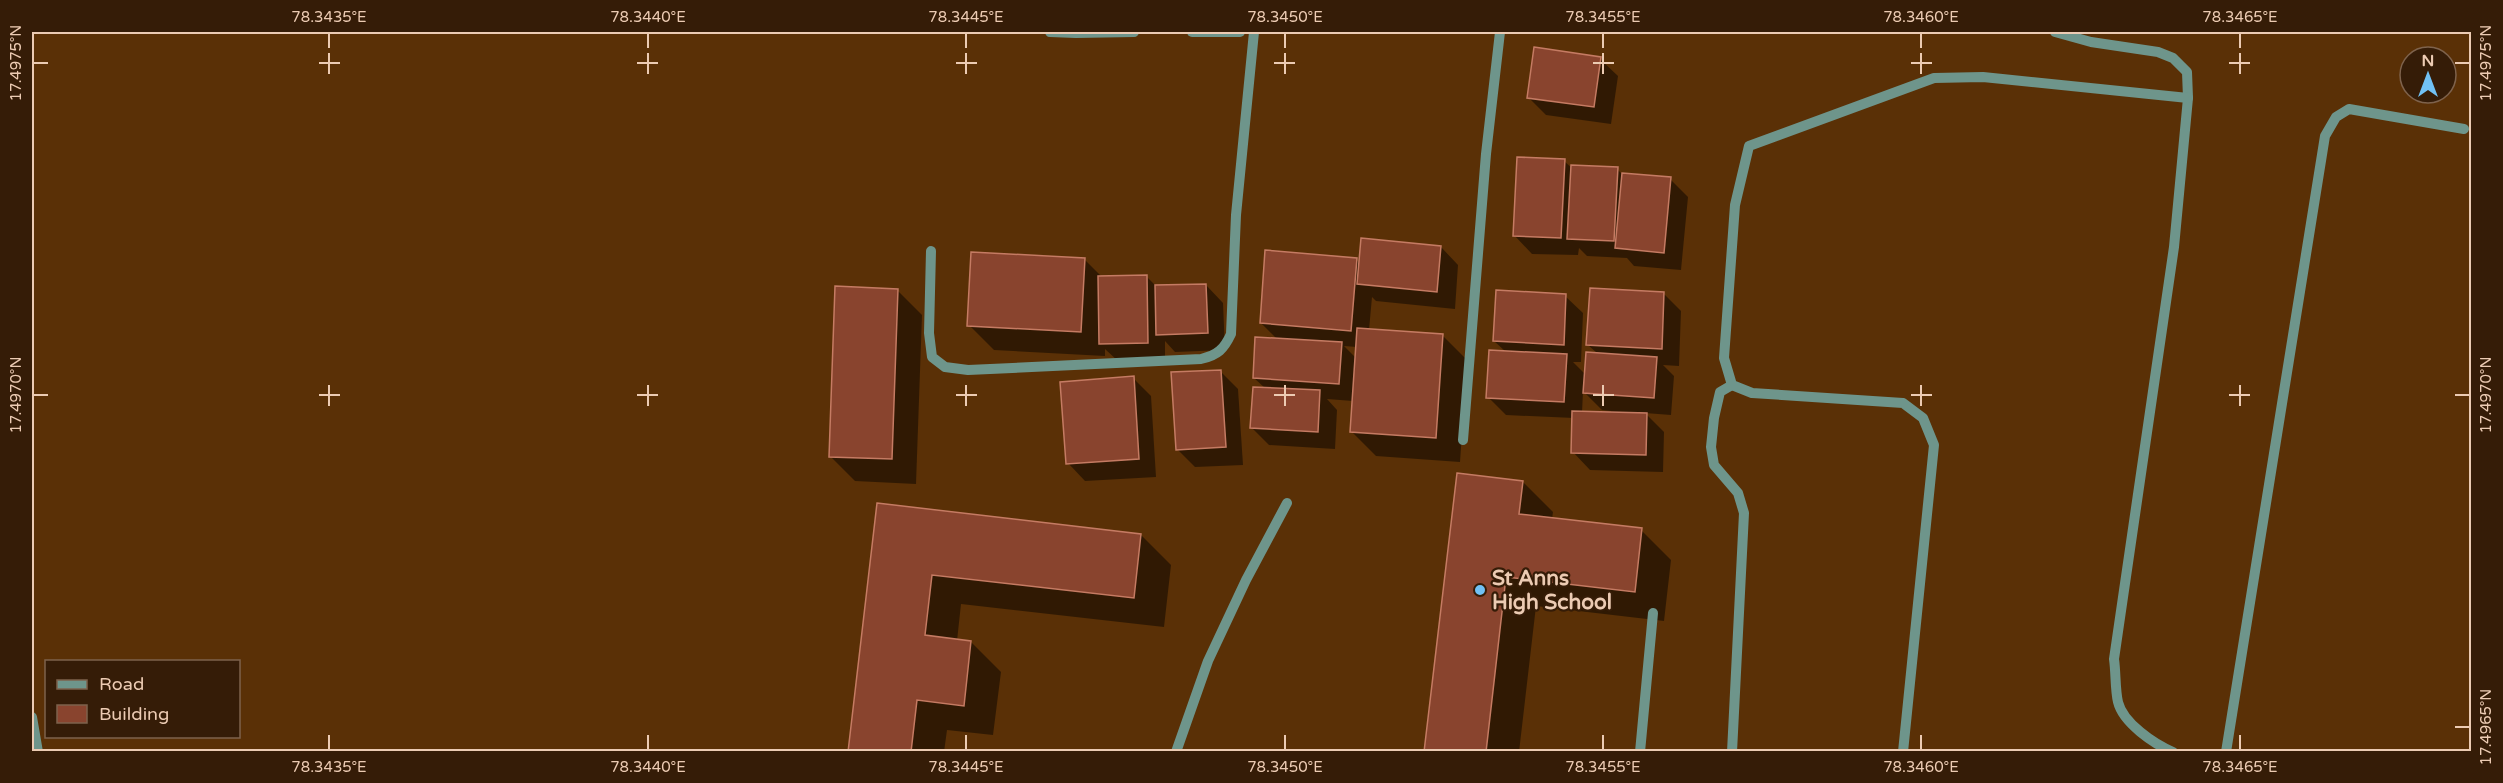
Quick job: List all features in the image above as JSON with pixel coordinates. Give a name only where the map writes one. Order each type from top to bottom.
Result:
[{"type":"street","points":[[1050,32],[1134,32]]},
{"type":"street","points":[[1192,32],[1240,32]]},
{"type":"street","points":[[931,251],[928,333],[932,357],[945,367],[968,370],[1201,359],[1215,356],[1225,347],[1231,334],[1236,214],[1254,32]]},
{"type":"street","points":[[1463,440],[1486,154],[1500,32]]},
{"type":"street","points":[[2055,32],[2091,42],[2158,52],[2173,58],[2187,72],[2188,98],[2174,247],[2114,659],[2118,704],[2135,728],[2159,746],[2173,752]]},
{"type":"street","points":[[1732,385],[1724,358],[1733,229],[1735,205],[1749,146],[1934,78],[1983,77],[2188,98]]},
{"type":"street","points":[[2226,752],[2325,136],[2336,117],[2349,109],[2464,129]]},
{"type":"street","points":[[1732,385],[1720,392],[1711,447],[1714,465],[1738,493],[1744,513],[1732,752]]},
{"type":"street","points":[[1732,385],[1752,393],[1903,403],[1923,418],[1934,445],[1903,752]]},
{"type":"street","points":[[1176,752],[1208,661],[1246,580],[1287,503]]},
{"type":"street","points":[[1640,752],[1653,613]]},
{"type":"street","points":[[32,717],[38,752]]},
{"type":"building","points":[[1534,47],[1601,57],[1594,107],[1527,98]]},
{"type":"building","points":[[1517,157],[1565,159],[1561,238],[1513,236]]},
{"type":"building","points":[[1571,165],[1618,167],[1614,241],[1567,239]]},
{"type":"building","points":[[1622,173],[1671,177],[1664,253],[1615,248]]},
{"type":"building","points":[[1361,238],[1441,246],[1437,292],[1357,284]]},
{"type":"building","points":[[1265,250],[1357,258],[1351,331],[1260,323]]},
{"type":"building","points":[[971,252],[1085,258],[1081,332],[967,326]]},
{"type":"building","points":[[1147,275],[1148,343],[1099,344],[1098,276]]},
{"type":"building","points":[[1206,284],[1208,333],[1156,335],[1155,285]]},
{"type":"building","points":[[835,286],[898,289],[892,459],[829,457]]},
{"type":"building","points":[[1590,288],[1664,292],[1662,349],[1586,345]]},
{"type":"building","points":[[1496,290],[1566,294],[1564,345],[1493,341]]},
{"type":"building","points":[[1357,328],[1443,334],[1436,438],[1350,432]]},
{"type":"building","points":[[1255,337],[1342,342],[1339,384],[1253,378]]},
{"type":"building","points":[[1489,350],[1567,354],[1564,402],[1486,398]]},
{"type":"building","points":[[1586,352],[1657,357],[1654,398],[1583,393]]},
{"type":"building","points":[[1221,370],[1226,447],[1176,450],[1171,372]]},
{"type":"building","points":[[1134,376],[1139,459],[1066,464],[1060,382]]},
{"type":"building","points":[[1253,387],[1320,390],[1318,432],[1250,428]]},
{"type":"building","points":[[1572,411],[1647,413],[1646,455],[1571,453]]},
{"type":"building","points":[[1457,473],[1523,481],[1519,514],[1642,528],[1635,592],[1506,577],[1486,752],[1424,752]]},
{"type":"building","points":[[877,503],[1141,534],[1134,598],[932,575],[925,635],[971,641],[964,706],[917,700],[911,752],[848,752]]},
{"type":"place","name":"St Anns High School","points":[[1480,590]]}]
